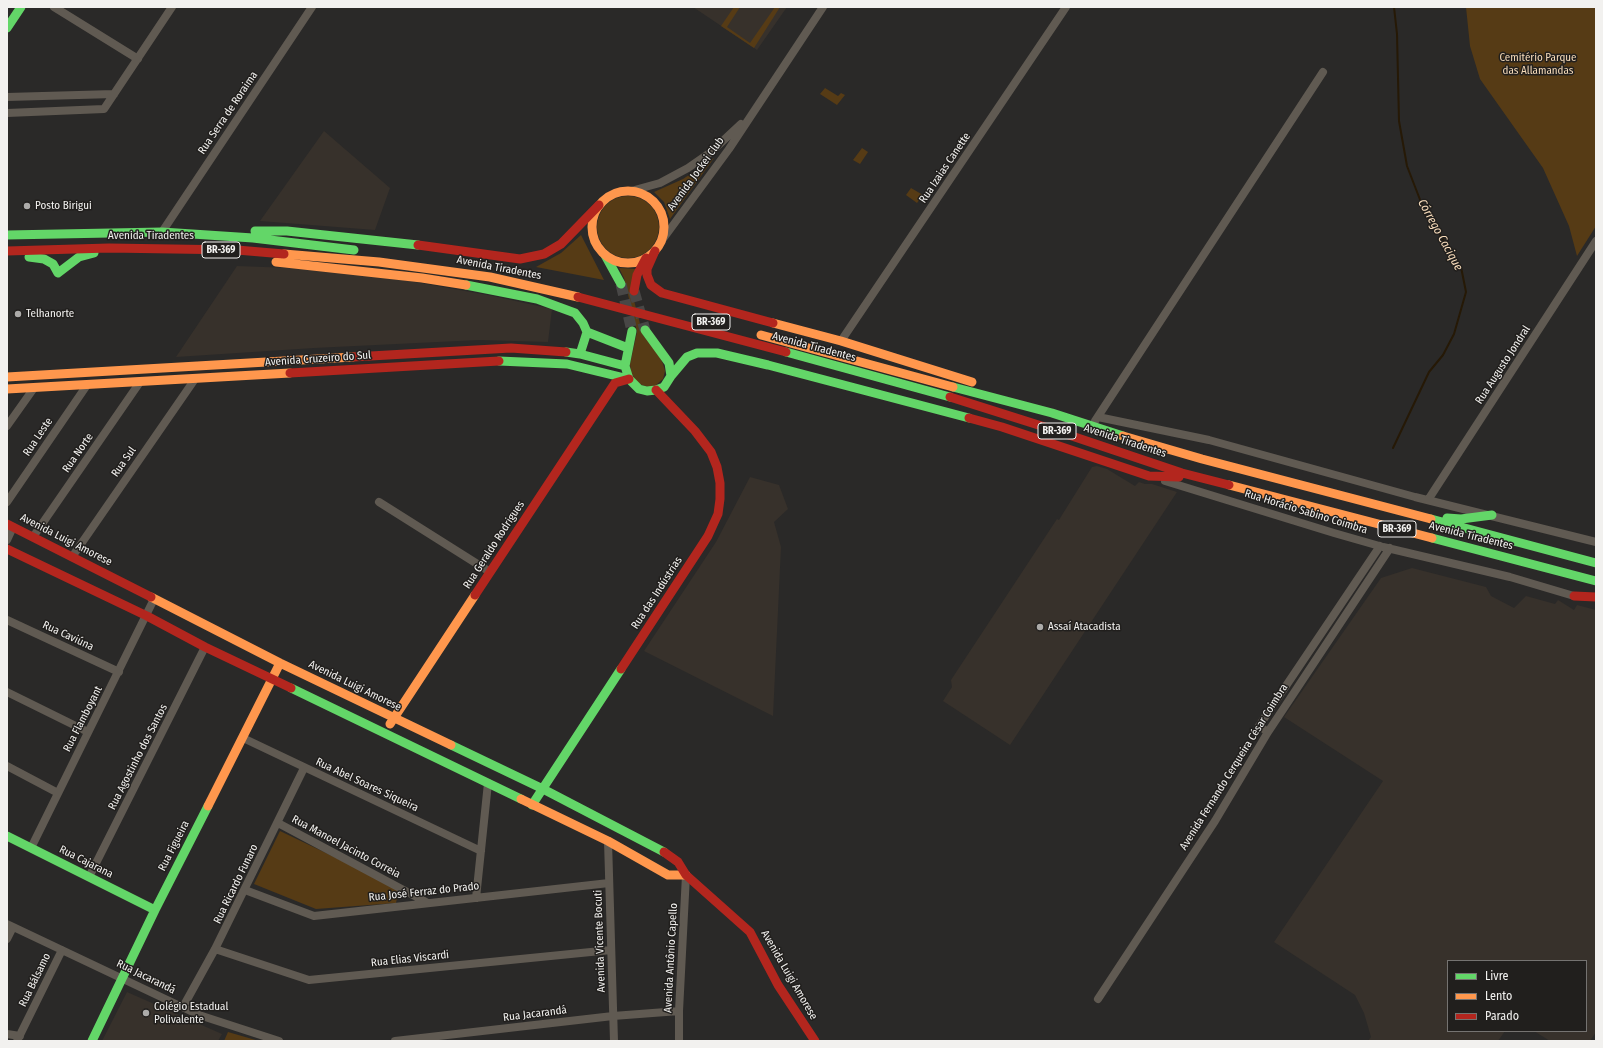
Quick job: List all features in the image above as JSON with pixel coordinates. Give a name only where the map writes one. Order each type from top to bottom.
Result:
[{"type":"main road","points":[[7,28],[21,7]]},
{"type":"main road","points":[[192,234],[226,230],[288,231],[420,245],[520,259],[533,257],[553,249],[613,194],[631,191],[645,195],[656,204],[660,210],[664,223],[663,237],[647,269],[647,275],[651,285],[662,293],[841,341],[1007,393],[1052,413]]},
{"type":"main road","points":[[599,206],[593,218],[592,231],[596,244],[605,255],[621,284]]},
{"type":"main road","name":"Avenida Tiradentes","points":[[7,235],[162,232],[253,238],[360,250]]},
{"type":"main road","points":[[605,255],[611,259],[625,263],[639,261],[646,258],[658,247]]},
{"type":"main road","points":[[7,253],[44,259],[53,264],[58,273],[79,257],[109,248]]},
{"type":"main road","name":"Avenida Tiradentes","points":[[7,253],[109,248],[195,248],[278,253],[378,262],[490,277],[564,293],[932,392],[1051,429],[1182,473],[1207,478],[1593,580]]},
{"type":"main road","points":[[195,248],[257,260],[422,278],[482,287],[537,299],[575,313],[583,323],[587,332],[580,354]]},
{"type":"main road","points":[[634,290],[637,276],[646,258]]},
{"type":"main road","name":"Avenida Tiradentes","points":[[487,267],[507,271]]},
{"type":"main road","name":"Avenida Tiradentes","points":[[551,281],[608,295]]},
{"type":"main road","points":[[645,330],[669,363],[671,376]]},
{"type":"main road","points":[[632,331],[625,366],[629,379],[639,389],[646,391],[664,387],[687,357],[697,353],[717,353],[768,365],[1002,428],[1149,476],[1207,478]]},
{"type":"main road","points":[[587,332],[628,348]]},
{"type":"main road","name":"Avenida Tiradentes","points":[[752,333],[1052,413],[1202,459],[1596,563]]},
{"type":"main road","points":[[498,360],[504,348]]},
{"type":"main road","name":"Avenida Cruzeiro do Sul","points":[[7,377],[504,348],[580,354],[625,366]]},
{"type":"main road","name":"Avenida Cruzeiro do Sul","points":[[7,389],[498,360],[568,364],[629,379]]},
{"type":"main road","name":"Rua Geraldo Rodrigues","points":[[384,733],[615,383],[629,379]]},
{"type":"main road","name":"Rua das Indústrias","points":[[532,805],[708,536],[718,514],[720,483],[717,467],[711,452],[695,430],[656,390]]},
{"type":"main road","points":[[932,392],[1002,428]]},
{"type":"main road","points":[[1398,511],[1452,519],[1492,515]]},
{"type":"main road","name":"Avenida Luigi Amorese","points":[[10,525],[154,600],[394,719],[543,789],[672,856],[678,862],[686,875],[750,932],[778,985],[813,1040]]},
{"type":"main road","points":[[7,549],[608,841],[668,875],[686,875]]},
{"type":"main road","points":[[1574,596],[1596,597]]},
{"type":"main road","name":"Rua Figueira","points":[[92,1041],[155,910],[280,663]]},
{"type":"main road","name":"Rua Cajarana","points":[[7,836],[155,910]]},
{"type":"street","points":[[54,7],[138,59]]},
{"type":"street","points":[[7,113],[104,109],[172,7]]},
{"type":"street","name":"Rua Serra de Roraima","points":[[162,232],[312,7]]},
{"type":"street","name":"Avenida Jockei Club","points":[[658,247],[729,149],[823,7]]},
{"type":"street","name":"Rua Izaias Canette","points":[[841,341],[1066,7]]},
{"type":"street","points":[[1091,426],[1323,72]]},
{"type":"street","points":[[7,97],[114,94]]},
{"type":"street","name":"Avenida Jockei Club","points":[[631,191],[660,183],[688,168],[711,152],[749,117]]},
{"type":"street","name":"Rua Augusto Jondral","points":[[1428,500],[1596,241]]},
{"type":"street","name":"Rua Sul","points":[[72,557],[195,379]]},
{"type":"street","name":"Rua Norte","points":[[33,537],[140,382]]},
{"type":"street","name":"Rua Leste","points":[[7,502],[87,385]]},
{"type":"street","points":[[7,426],[34,388]]},
{"type":"street","points":[[1098,417],[1209,440],[1428,500],[1596,542]]},
{"type":"street","name":"Rua Horácio Sabino Coimbra","points":[[1149,476],[1380,546],[1510,577],[1574,596]]},
{"type":"street","points":[[379,502],[490,572]]},
{"type":"street","points":[[7,540],[10,525]]},
{"type":"street","points":[[1268,732],[1259,726],[1380,546]]},
{"type":"street","name":"Avenida Fernando Cerqueira César Coimbra","points":[[1098,998],[1215,821],[1268,732],[1390,548]]},
{"type":"street","name":"Rua Flamboyant","points":[[31,848],[154,600]]},
{"type":"street","name":"Rua Caviúna","points":[[7,620],[119,672]]},
{"type":"street","name":"Rua Agostinho dos Santos","points":[[90,878],[205,646]]},
{"type":"street","points":[[7,692],[88,732]]},
{"type":"street","name":"Rua Abel Soares Siqueira","points":[[243,738],[481,852]]},
{"type":"street","points":[[7,766],[58,793]]},
{"type":"street","name":"Rua Ricardo Funaro","points":[[183,1007],[245,890],[304,768]]},
{"type":"street","points":[[476,898],[488,783]]},
{"type":"street","name":"Rua Manoel Jacinto Correia","points":[[278,823],[426,902]]},
{"type":"street","name":"Avenida Vicente Bocuti","points":[[608,841],[614,1041]]},
{"type":"street","name":"Avenida Antônio Capello","points":[[679,1041],[679,1011],[686,875]]},
{"type":"street","name":"Rua José Ferraz do Prado","points":[[245,890],[314,916],[426,902],[609,883]]},
{"type":"street","points":[[400,905],[404,891]]},
{"type":"street","points":[[7,939],[10,925]]},
{"type":"street","name":"Rua Jacarandá","points":[[10,925],[199,1014],[278,1041]]},
{"type":"street","name":"Rua Elias Viscardi","points":[[215,949],[309,980],[611,950]]},
{"type":"street","name":"Rua Bálsamo","points":[[19,1038],[62,950]]},
{"type":"street","name":"Rua Jacarandá","points":[[395,1041],[613,1016],[679,1011]]},
{"type":"street","points":[[7,1034],[19,1038]]},
{"type":"shaded area","points":[[693,7],[787,7],[757,50]]},
{"type":"shaded area","points":[[324,131],[390,188],[375,230],[260,221]]},
{"type":"shaded area","points":[[237,266],[317,269],[370,274],[493,296],[552,309],[548,342],[479,340],[314,348],[176,357]]},
{"type":"shaded area","points":[[1097,466],[1107,469],[1135,486],[1139,482],[1152,484],[1177,492],[1010,745],[943,701],[952,687],[951,680],[1057,519],[1059,520],[1092,467]]},
{"type":"shaded area","points":[[750,477],[779,485],[788,509],[774,522],[781,547],[773,716],[644,651],[716,542]]},
{"type":"shaded area","points":[[1412,568],[1486,587],[1491,596],[1514,608],[1526,596],[1555,604],[1558,600],[1574,610],[1577,605],[1596,610],[1596,1032],[1590,1041],[1550,1041],[1536,1032],[1587,1032],[1587,960],[1447,960],[1447,1032],[1504,1032],[1498,1041],[1368,1041],[1371,1037],[1364,1013],[1355,995],[1274,942],[1383,781],[1284,717],[1381,578]]},
{"type":"shaded area","name":"Colégio Estadual Polivalente","points":[[127,992],[222,1034],[218,1041],[102,1041]]},
{"type":"green space","points":[[734,7],[740,7],[727,27],[750,43],[775,7],[780,7],[754,48],[721,26]]},
{"type":"green space","name":"Cemitério Parque das Allamandas","points":[[1466,7],[1596,7],[1596,226],[1577,256],[1569,226],[1543,168],[1480,79],[1470,46]]},
{"type":"green space","points":[[825,88],[838,96],[841,93],[845,95],[837,105],[820,94]]},
{"type":"green space","points":[[862,148],[868,152],[860,164],[853,160]]},
{"type":"green space","points":[[714,158],[670,219],[664,202],[654,192],[683,179]]},
{"type":"green space","points":[[911,188],[923,195],[917,203],[906,195]]},
{"type":"green space","points":[[628,196],[640,199],[650,205],[656,215],[659,227],[656,239],[650,249],[640,255],[628,258],[616,255],[606,249],[600,239],[597,227],[600,215],[606,205],[616,199]]},
{"type":"green space","points":[[581,235],[604,280],[536,267],[561,253]]},
{"type":"green space","points":[[619,268],[636,269],[631,289],[643,335],[660,357],[665,371],[663,379],[656,385],[649,387],[637,382],[631,373],[630,364],[637,332],[624,278]]},
{"type":"green space","points":[[280,831],[399,888],[396,903],[316,909],[254,884]]},
{"type":"green space","points":[[228,1032],[259,1041],[224,1041]]},
{"type":"waterway","name":"Córrego Cacique","points":[[1393,448],[1429,372],[1443,355],[1454,334],[1466,292],[1461,267],[1424,210],[1407,166],[1399,121],[1397,34],[1394,7]]},
{"type":"tunnel","points":[[621,284],[632,331]]},
{"type":"tunnel","points":[[634,291],[645,330]]},
{"type":"traffic: fast","points":[[7,28],[21,7]]},
{"type":"traffic: fast","points":[[255,231],[287,231],[418,245]]},
{"type":"traffic: fast","points":[[7,235],[162,232],[253,238],[354,250]]},
{"type":"traffic: fast","points":[[29,257],[44,259],[53,264],[58,273],[79,257],[94,253]]},
{"type":"traffic: fast","points":[[605,255],[621,284]]},
{"type":"traffic: fast","points":[[466,285],[537,299],[575,313],[583,323],[587,332],[628,348]]},
{"type":"traffic: fast","points":[[632,331],[625,366],[629,379],[639,389],[647,391],[656,390],[664,387],[671,376],[669,363],[645,330]]},
{"type":"traffic: fast","points":[[580,354],[587,332]]},
{"type":"traffic: fast","points":[[566,352],[580,354],[625,366]]},
{"type":"traffic: fast","points":[[786,352],[950,397]]},
{"type":"traffic: fast","points":[[671,376],[687,357],[697,353],[717,353],[969,418]]},
{"type":"traffic: fast","points":[[499,361],[567,364],[629,379]]},
{"type":"traffic: fast","points":[[953,387],[1052,413],[1123,436]]},
{"type":"traffic: fast","points":[[1447,518],[1461,519],[1492,515]]},
{"type":"traffic: fast","points":[[1431,519],[1596,563]]},
{"type":"traffic: fast","points":[[1432,538],[1596,581]]},
{"type":"traffic: fast","points":[[532,805],[621,669]]},
{"type":"traffic: fast","points":[[291,688],[521,799]]},
{"type":"traffic: fast","points":[[451,745],[543,789],[664,852]]},
{"type":"traffic: fast","points":[[92,1041],[155,910],[208,806]]},
{"type":"traffic: fast","points":[[7,836],[155,910]]},
{"type":"traffic: slow","points":[[628,191],[648,197],[658,207],[664,227],[658,247],[648,257],[628,263],[608,257],[598,247],[592,227],[598,207],[608,197],[628,191]]},
{"type":"traffic: slow","points":[[284,254],[379,262],[490,277],[578,297]]},
{"type":"traffic: slow","points":[[276,262],[422,278],[466,285]]},
{"type":"traffic: slow","points":[[773,323],[841,341],[972,382]]},
{"type":"traffic: slow","points":[[761,335],[953,387]]},
{"type":"traffic: slow","points":[[7,377],[353,357]]},
{"type":"traffic: slow","points":[[7,389],[290,373]]},
{"type":"traffic: slow","points":[[1123,436],[1202,459],[1431,519]]},
{"type":"traffic: slow","points":[[1229,485],[1432,538]]},
{"type":"traffic: slow","points":[[390,724],[475,595]]},
{"type":"traffic: slow","points":[[151,597],[280,663],[451,745]]},
{"type":"traffic: slow","points":[[208,806],[280,663]]},
{"type":"traffic: slow","points":[[521,799],[608,841],[668,875],[686,875]]},
{"type":"traffic: jam","points":[[418,245],[520,259],[544,254],[561,244],[599,205]]},
{"type":"traffic: jam","points":[[7,251],[109,248],[237,250],[284,254]]},
{"type":"traffic: jam","points":[[655,251],[647,269],[647,275],[651,285],[662,293],[773,323]]},
{"type":"traffic: jam","points":[[634,291],[637,275],[646,258]]},
{"type":"traffic: jam","points":[[578,297],[786,352]]},
{"type":"traffic: jam","points":[[353,357],[511,348],[566,352]]},
{"type":"traffic: jam","points":[[290,373],[499,361]]},
{"type":"traffic: jam","points":[[475,595],[615,383],[629,379]]},
{"type":"traffic: jam","points":[[621,669],[708,536],[718,514],[720,499],[720,483],[717,467],[711,452],[695,431],[656,390]]},
{"type":"traffic: jam","points":[[950,397],[1182,473],[1229,485]]},
{"type":"traffic: jam","points":[[969,418],[1002,427],[1149,476],[1179,477]]},
{"type":"traffic: jam","points":[[7,524],[151,597]]},
{"type":"traffic: jam","points":[[7,549],[147,616],[205,647],[291,688]]},
{"type":"traffic: jam","points":[[1574,596],[1596,597]]},
{"type":"traffic: jam","points":[[664,852],[678,862],[686,875],[750,932],[778,985],[815,1041]]},
{"type":"place","name":"Posto Birigui","points":[[27,206]]},
{"type":"place","name":"Telhanorte","points":[[18,314]]},
{"type":"place","name":"Assaí Atacadista","points":[[1040,627]]},
{"type":"place","name":"Colégio Estadual Polivalente","points":[[146,1013]]}]
